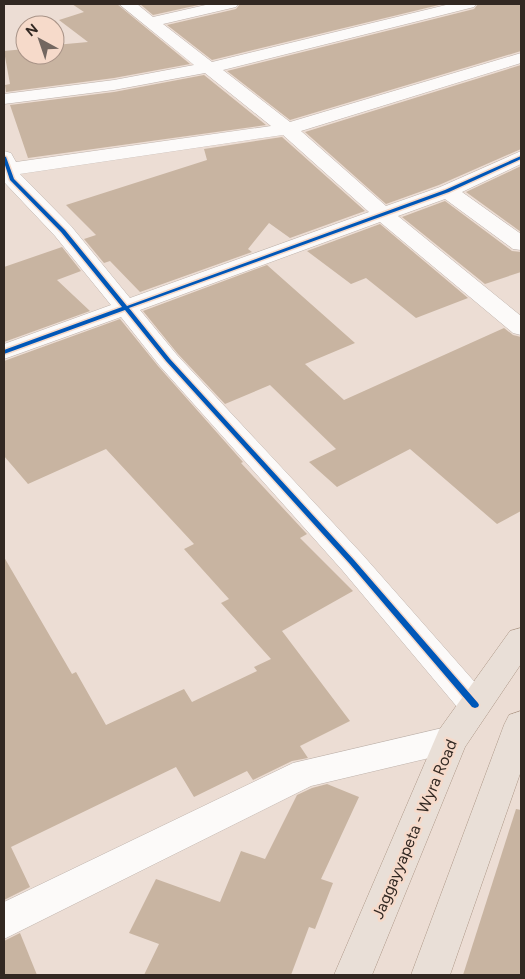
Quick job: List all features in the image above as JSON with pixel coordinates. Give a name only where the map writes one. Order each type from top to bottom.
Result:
[{"type":"main road","name":"Jaggayyapeta - Wyra Road","points":[[353,975],[451,740],[521,640]]},
{"type":"main road","points":[[430,975],[521,725]]},
{"type":"street","points":[[127,4],[286,129],[383,214],[521,328]]},
{"type":"street","points":[[151,22],[230,4]]},
{"type":"street","points":[[4,99],[114,85],[208,67],[468,4]]},
{"type":"street","points":[[475,705],[352,562],[168,360],[63,231],[12,180],[5,166],[178,146],[286,129],[521,58]]},
{"type":"street","points":[[4,352],[447,191],[521,156]]},
{"type":"street","points":[[447,191],[521,244]]},
{"type":"street","points":[[4,921],[305,773],[451,740]]},
{"type":"building","points":[[72,4],[117,4],[190,64],[114,78],[6,92],[5,85],[10,84],[4,51],[15,50],[15,65],[65,65],[65,44],[88,42],[65,25],[65,18],[84,12]]},
{"type":"building","points":[[140,4],[203,4],[153,15]]},
{"type":"building","points":[[240,4],[443,4],[212,60],[167,25],[236,9]]},
{"type":"building","points":[[478,4],[521,4],[521,51],[290,120],[227,71],[474,9]]},
{"type":"building","points":[[521,65],[521,149],[439,185],[386,204],[305,132]]},
{"type":"building","points":[[204,75],[266,125],[28,158],[10,105],[114,92]]},
{"type":"building","points":[[282,137],[365,211],[290,238],[269,223],[248,249],[252,252],[140,292],[110,261],[104,263],[84,239],[96,235],[66,205],[207,160],[204,149]]},
{"type":"building","points":[[521,166],[521,232],[466,192]]},
{"type":"building","points":[[445,201],[512,251],[521,252],[521,272],[485,284],[402,217]]},
{"type":"building","points":[[380,224],[468,298],[416,318],[366,278],[351,284],[307,251]]},
{"type":"building","points":[[62,247],[81,271],[57,280],[90,311],[4,342],[4,267]]},
{"type":"building","points":[[267,265],[355,343],[305,364],[344,400],[504,328],[513,335],[521,337],[521,511],[497,524],[410,449],[337,487],[309,462],[336,449],[270,385],[225,404],[178,354],[143,311]]},
{"type":"building","points":[[120,319],[158,366],[243,462],[241,463],[307,534],[300,538],[353,591],[282,631],[350,721],[300,746],[308,758],[292,761],[253,780],[247,771],[194,797],[176,767],[11,847],[30,887],[4,900],[4,557],[72,674],[76,672],[106,725],[184,689],[192,702],[257,671],[254,667],[271,659],[221,603],[229,599],[184,549],[194,544],[106,449],[28,484],[4,456],[4,361]]},
{"type":"building","points":[[327,784],[359,797],[321,879],[333,883],[315,929],[309,927],[291,975],[144,975],[159,944],[129,933],[156,879],[220,902],[241,851],[265,859],[297,795]]},
{"type":"building","points":[[516,809],[521,810],[521,975],[463,975]]},
{"type":"building","points":[[20,933],[37,975],[4,975],[4,941]]},
{"type":"cycle path","points":[[4,157],[12,179],[63,231],[168,360],[352,562],[475,705]]},
{"type":"cycle path","points":[[4,352],[447,191],[521,157]]}]
